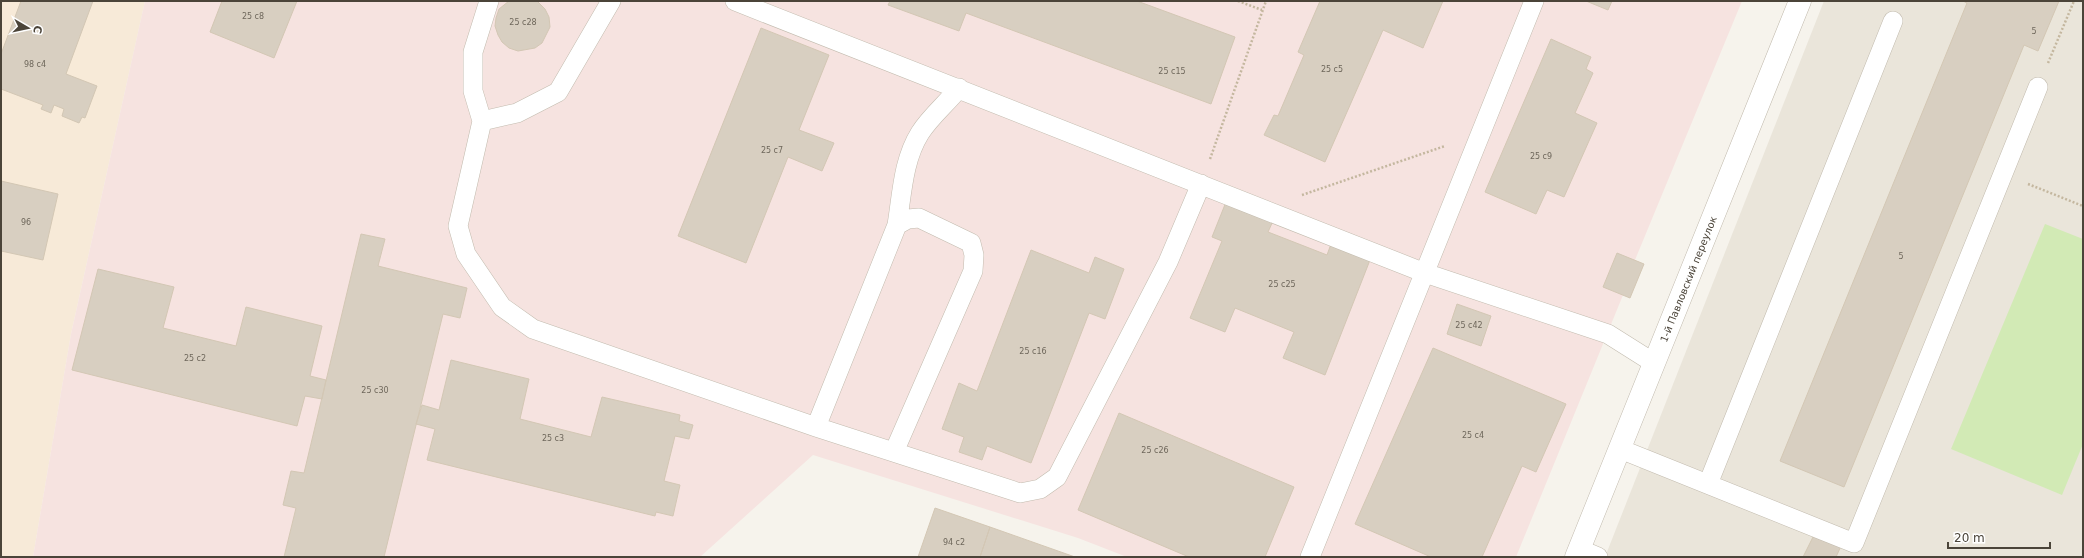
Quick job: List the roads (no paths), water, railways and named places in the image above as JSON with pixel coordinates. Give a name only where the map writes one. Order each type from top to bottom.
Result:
[{"type":"street","name":"1-й Павловский переулок","points":[[1584,554],[1620,449],[1800,1]]},
{"type":"lane","points":[[489,1],[473,52],[473,91],[482,121],[458,226],[466,254],[502,307],[533,329],[816,427],[1020,493],[1040,490],[1057,478],[1168,262],[1201,184]]},
{"type":"lane","points":[[482,121],[517,114],[558,92],[611,1]]},
{"type":"lane","points":[[735,1],[959,88],[1425,273],[1608,334],[1654,363]]},
{"type":"lane","points":[[1310,557],[1534,1]]},
{"type":"lane","points":[[1708,484],[1893,22]]},
{"type":"lane","points":[[1620,449],[1854,543],[2038,87]]},
{"type":"lane","points":[[816,427],[897,226],[905,170],[910,151],[920,132],[959,88]]},
{"type":"lane","points":[[894,452],[973,271],[974,255],[970,243],[919,218],[908,219],[897,226]]}]
